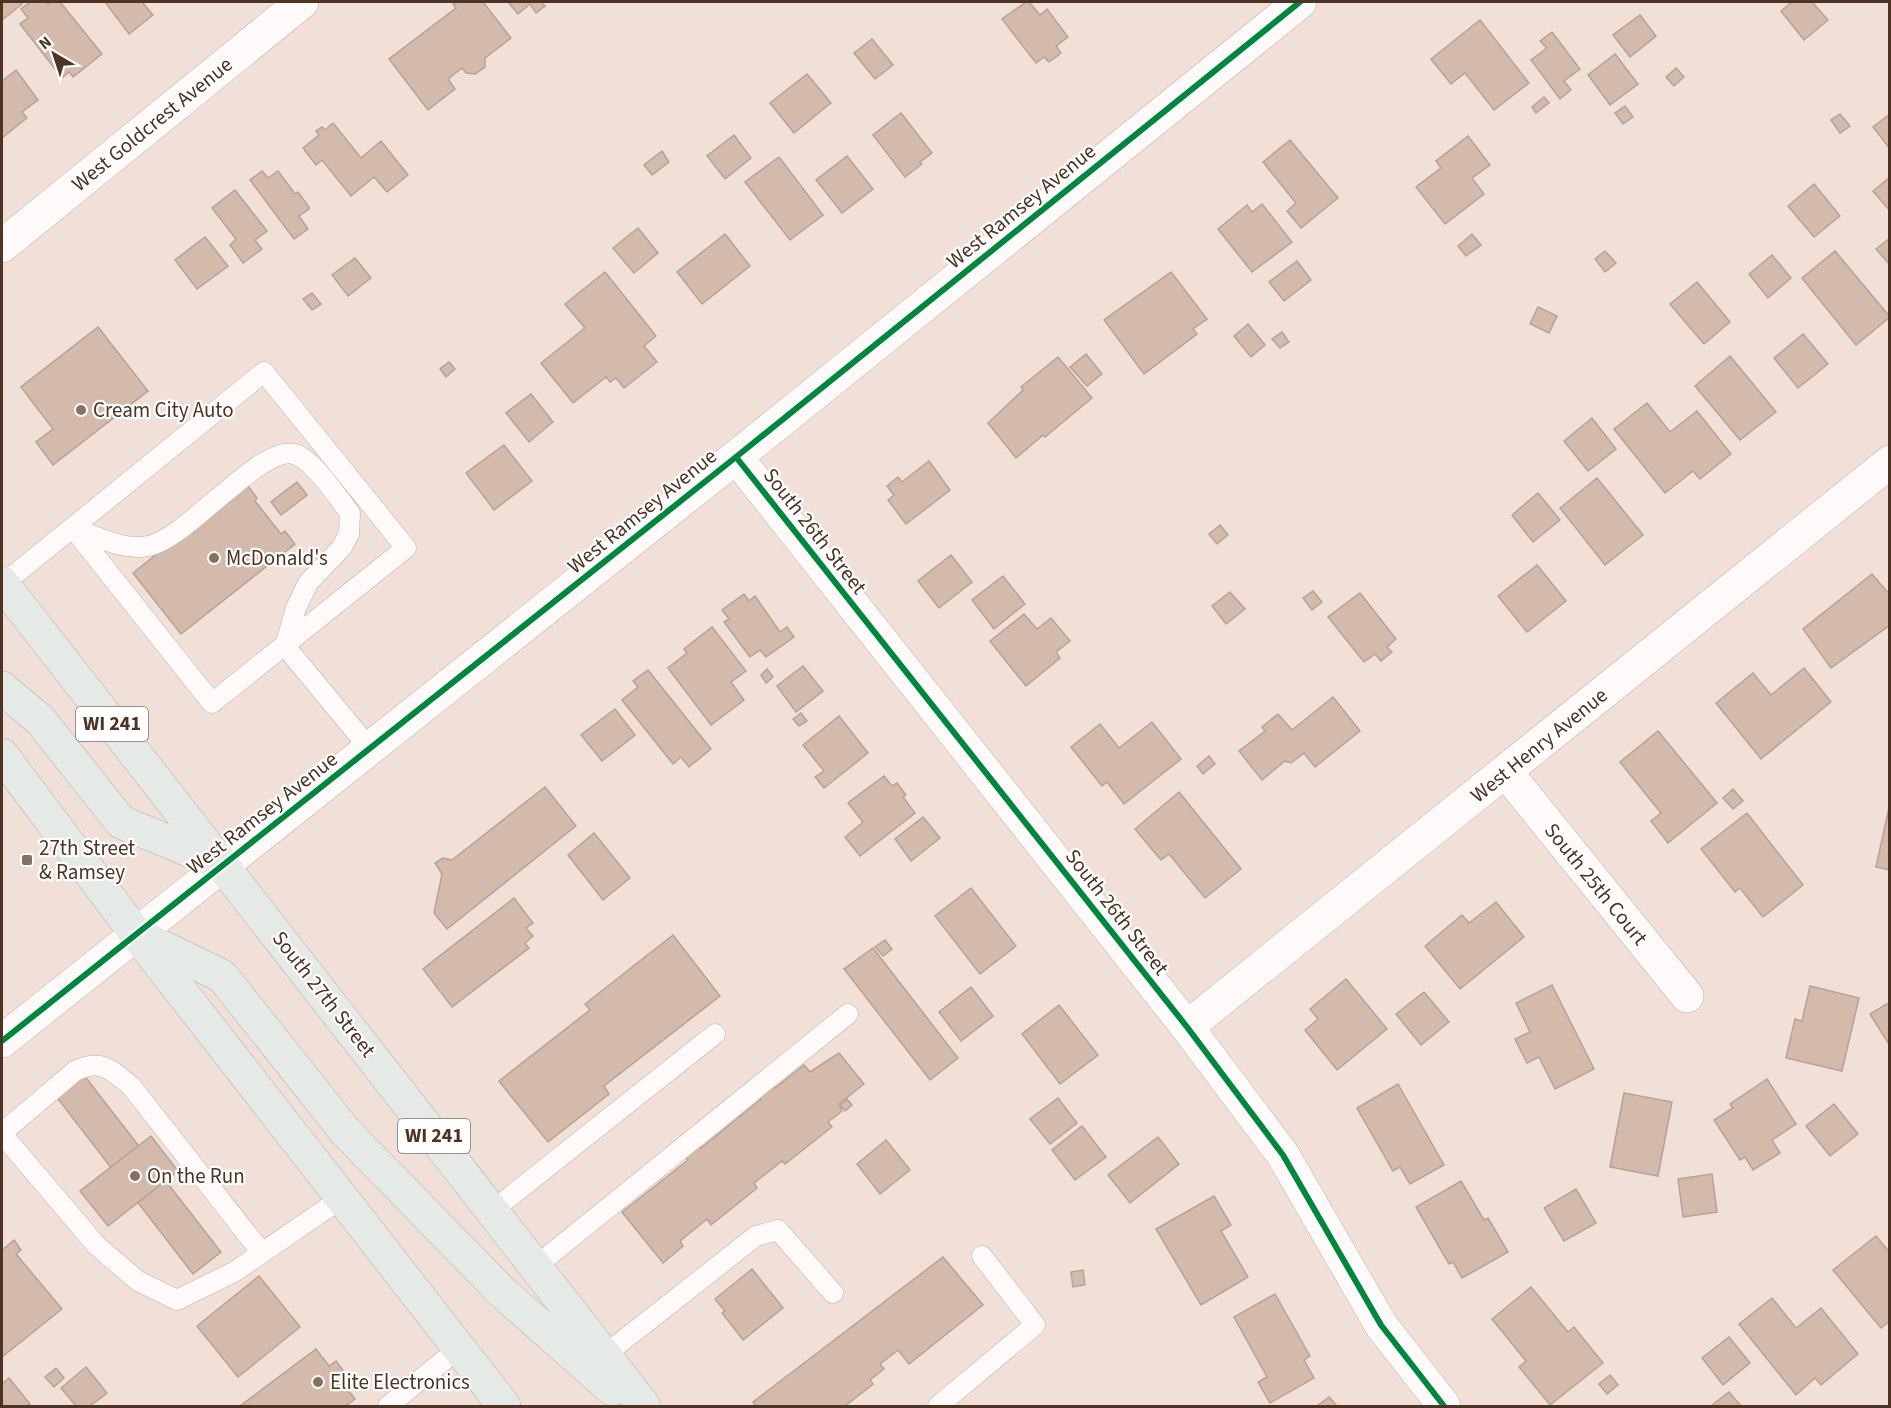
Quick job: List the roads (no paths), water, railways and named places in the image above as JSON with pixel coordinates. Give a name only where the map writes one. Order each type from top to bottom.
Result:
[{"type":"main road","name":"South 27th Street","points":[[2,584],[536,1266],[596,1361],[644,1407]]},
{"type":"main road","points":[[2,688],[40,720],[121,822],[224,865]]},
{"type":"main road","points":[[2,755],[137,935],[504,1407]]},
{"type":"main road","points":[[137,935],[222,976],[345,1131],[502,1292],[596,1361],[631,1407]]},
{"type":"street","name":"West Goldcrest Avenue","points":[[2,246],[302,2]]},
{"type":"street","name":"West Ramsey Avenue","points":[[2,1041],[736,457],[1300,2]]},
{"type":"street","name":"South 26th Street","points":[[736,457],[1187,1028],[1283,1155],[1381,1325],[1444,1407]]},
{"type":"street","name":"West Henry Avenue","points":[[1187,1028],[1890,462]]},
{"type":"street","name":"South 25th Court","points":[[1506,772],[1687,996]]},
{"type":"lane","points":[[2,584],[264,372],[406,548],[212,703],[73,528]]},
{"type":"lane","points":[[73,528],[129,547],[150,546],[170,536],[253,470],[277,455],[294,454],[310,464],[350,513],[349,534],[342,547],[308,583],[296,608],[285,646]]},
{"type":"lane","points":[[285,646],[370,749]]},
{"type":"lane","points":[[536,1266],[848,1014]]},
{"type":"lane","points":[[492,1211],[715,1034]]},
{"type":"lane","points":[[262,1253],[131,1086],[107,1067],[88,1065],[75,1071],[2,1133],[97,1246],[138,1281],[177,1300],[234,1272],[262,1253],[342,1198]]},
{"type":"lane","points":[[596,1361],[756,1236],[778,1230],[833,1293]]},
{"type":"lane","points":[[938,1407],[1035,1324],[982,1256]]},
{"type":"lane","points":[[387,1407],[459,1348]]},
{"type":"place","name":"Cream City Auto","points":[[81,410]]},
{"type":"place","name":"McDonald's","points":[[214,558]]},
{"type":"place","name":"27th Street & Ramsey","points":[[27,860]]},
{"type":"place","name":"On the Run","points":[[135,1176]]},
{"type":"place","name":"Elite Electronics","points":[[318,1382]]}]
